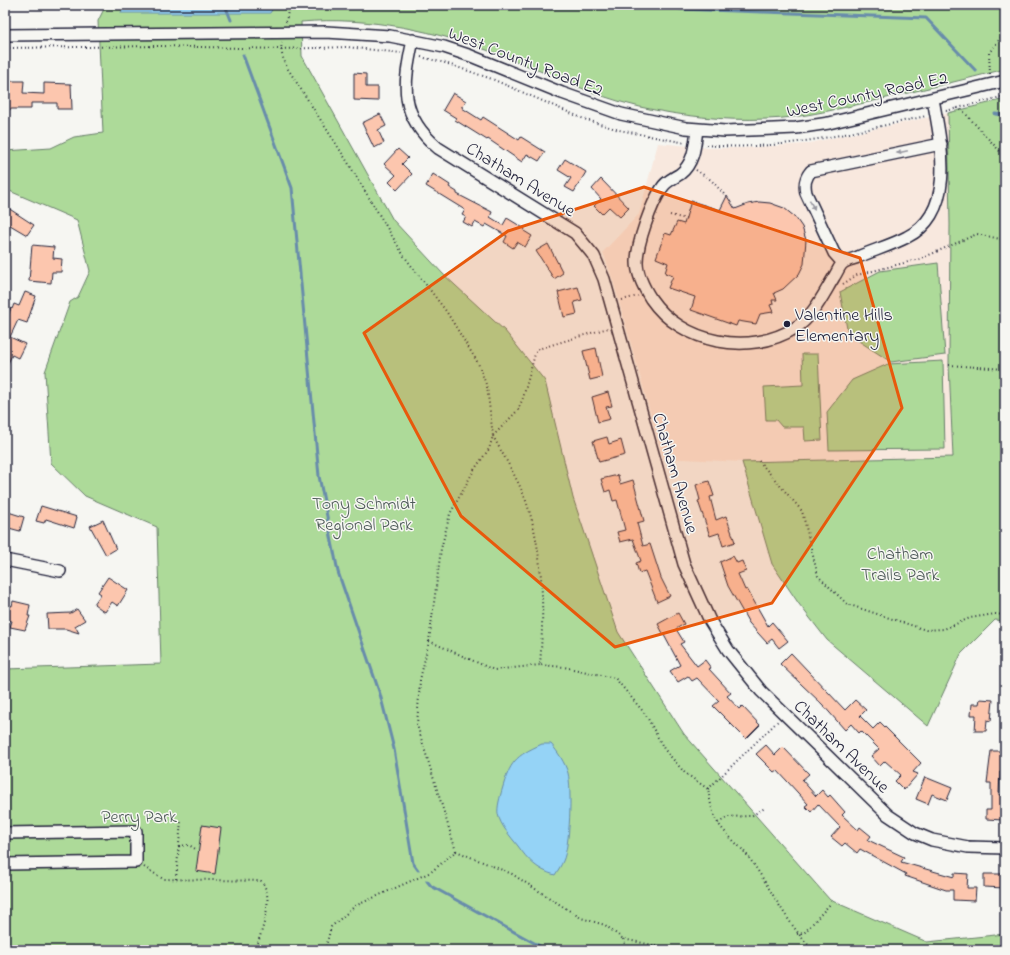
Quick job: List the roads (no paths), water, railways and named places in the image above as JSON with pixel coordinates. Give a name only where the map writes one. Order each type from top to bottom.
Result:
[{"type":"street","name":"West County Road E2","points":[[5,35],[326,32],[369,34],[413,40],[444,47],[471,56],[562,93],[621,114],[697,129],[759,131],[796,128],[854,118],[1005,82]]},
{"type":"street","name":"Chatham Avenue","points":[[413,40],[405,88],[407,104],[419,129],[438,148],[575,233],[594,256],[601,270],[684,564],[695,592],[710,621],[728,650],[761,691],[888,815],[915,833],[951,845],[1005,848]]},
{"type":"street","points":[[697,129],[693,155],[689,165],[662,186],[639,242],[637,263],[640,278],[654,304],[668,319],[686,331],[707,339],[747,343],[779,336],[794,329],[806,320],[843,263],[908,237],[922,226],[930,216],[938,200],[941,184],[941,144],[933,99]]},
{"type":"street","points":[[843,263],[834,253],[807,195],[804,186],[807,176],[811,171],[941,144]]},
{"type":"street","points":[[5,560],[60,571]]},
{"type":"street","points":[[5,833],[136,831],[136,862],[5,864]]},
{"type":"water","points":[[124,5],[275,5],[270,13],[121,13]]},
{"type":"water","points":[[542,744],[551,744],[556,750],[565,765],[569,781],[570,818],[567,843],[563,861],[555,875],[543,870],[529,860],[506,831],[498,814],[500,796],[511,766],[525,752]]},
{"type":"waterway","points":[[225,5],[231,20]]},
{"type":"waterway","points":[[668,5],[680,9],[926,18],[976,71]]},
{"type":"waterway","points":[[243,55],[292,188],[319,476],[338,572],[380,694],[394,749],[413,863],[418,870]]},
{"type":"waterway","points":[[995,114],[1005,115]]},
{"type":"waterway","points":[[427,881],[431,886],[547,950]]},
{"type":"place","name":"Valentine Hills Elementary","points":[[787,324]]},
{"type":"park label","name":"Tony Schmidt Regional Park","points":[[364,513]]},
{"type":"park label","name":"Chatham Trails Park","points":[[900,563]]},
{"type":"park label","name":"Perry Park","points":[[139,816]]}]
